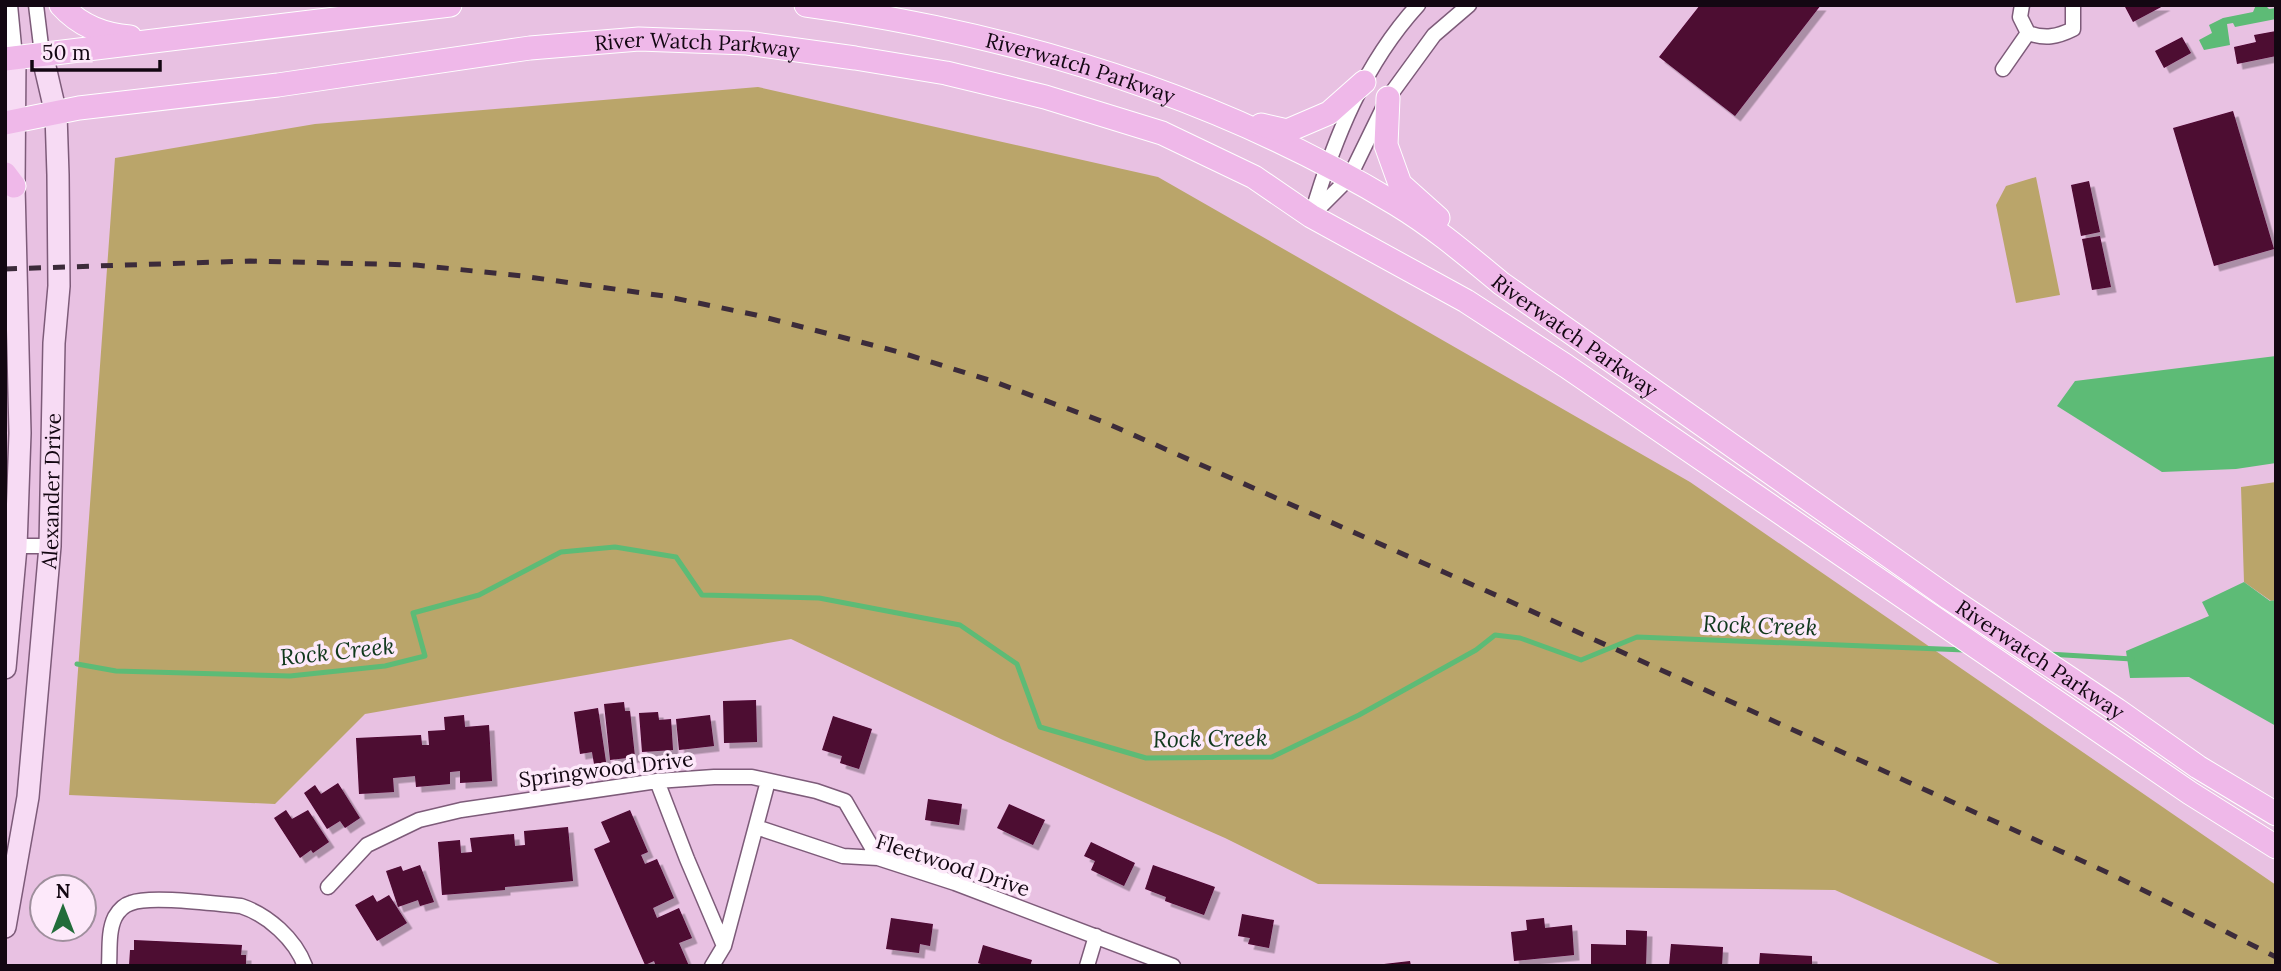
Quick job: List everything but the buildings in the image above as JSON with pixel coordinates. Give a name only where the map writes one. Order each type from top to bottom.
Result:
[{"type":"main road","points":[[61,5],[82,22],[105,33],[165,39]]},
{"type":"main road","points":[[10,58],[450,5]]},
{"type":"main road","name":"Riverwatch Parkway","points":[[806,5],[890,18],[989,38],[1109,73],[1225,117],[1326,163],[1397,205],[1447,239],[1502,284],[1949,597],[2198,767],[2276,814]]},
{"type":"main road","name":"River Watch Parkway","points":[[56,114],[79,108],[278,85],[530,48],[639,39],[747,43],[946,73],[1045,97],[1163,133],[1254,177],[1311,216]]},
{"type":"main road","name":"Alexander Drive","points":[[5,927],[28,797],[50,546],[54,343],[59,286],[56,114],[42,54]]},
{"type":"main road","name":"Alexander Drive","points":[[5,668],[20,433],[10,180],[10,58]]},
{"type":"main road","points":[[1225,117],[1287,131],[1329,113],[1364,82]]},
{"type":"main road","points":[[1388,98],[1386,145],[1399,184],[1435,216],[1536,289],[1593,347]]},
{"type":"main road","points":[[11,122],[56,114]]},
{"type":"main road","name":"Riverwatch Parkway","points":[[1311,216],[1466,301],[1566,366],[2062,706],[2276,847]]},
{"type":"street","points":[[10,5],[10,58]]},
{"type":"street","points":[[36,5],[42,54]]},
{"type":"street","points":[[1311,216],[1326,163],[1364,82],[1400,25],[1418,5]]},
{"type":"street","points":[[1311,216],[1349,178],[1388,98],[1434,35],[1469,5]]},
{"type":"street","points":[[2022,5],[2020,17],[2028,33],[2040,37],[2058,37],[2073,29],[2073,5]]},
{"type":"street","points":[[2003,69],[2028,33]]},
{"type":"street","points":[[11,546],[50,546]]},
{"type":"street","name":"Springwood Drive","points":[[328,887],[367,845],[418,820],[461,810],[657,781],[714,777],[752,777],[816,791],[845,801],[878,858]]},
{"type":"street","points":[[657,781],[724,946]]},
{"type":"street","points":[[712,966],[724,946],[768,781]]},
{"type":"street","name":"Fleetwood Drive","points":[[756,827],[843,856],[878,858],[955,883],[1096,936]]},
{"type":"street","points":[[109,966],[114,918],[128,903],[148,900],[241,906],[250,909],[274,925],[286,937],[306,966]]},
{"type":"street","points":[[1087,966],[1096,936],[1173,966]]},
{"type":"shaded area","points":[[2256,5],[2276,8],[2276,19],[2235,27],[2233,23],[2227,24],[2230,45],[2204,50],[2199,40],[2212,33],[2209,25],[2223,18],[2253,12]]},
{"type":"shaded area","points":[[758,87],[1158,177],[1690,482],[2276,885],[2276,966],[2004,966],[1835,890],[1318,884],[1225,838],[1003,740],[791,639],[365,714],[275,804],[69,795],[115,158],[315,124]]},
{"type":"shaded area","points":[[2036,177],[2060,295],[2016,303],[1996,205],[2006,186]]},
{"type":"shaded area","points":[[2276,356],[2276,463],[2236,469],[2162,472],[2057,406],[2075,381]]},
{"type":"shaded area","points":[[2276,482],[2276,600],[2271,601],[2244,582],[2241,487]]},
{"type":"shaded area","points":[[2244,582],[2270,601],[2276,600],[2276,726],[2189,677],[2130,678],[2126,651],[2209,616],[2202,602]]},
{"type":"waterway","name":"Rock Creek","points":[[77,664],[116,671],[290,676],[385,666],[425,656],[413,613],[479,595],[561,552],[615,547],[676,557],[702,595],[819,598],[960,625],[1017,664],[1040,727],[1146,758],[1272,757],[1359,715],[1476,650],[1495,635],[1520,638],[1581,660],[1637,637],[1965,650]]},
{"type":"waterway","name":"Rock Creek","points":[[2048,654],[2132,659]]},
{"type":"railway","points":[[5,269],[250,261],[416,265],[522,276],[664,296],[756,315],[899,352],[992,381],[1104,422],[1507,600],[2113,875],[2276,957]]}]
